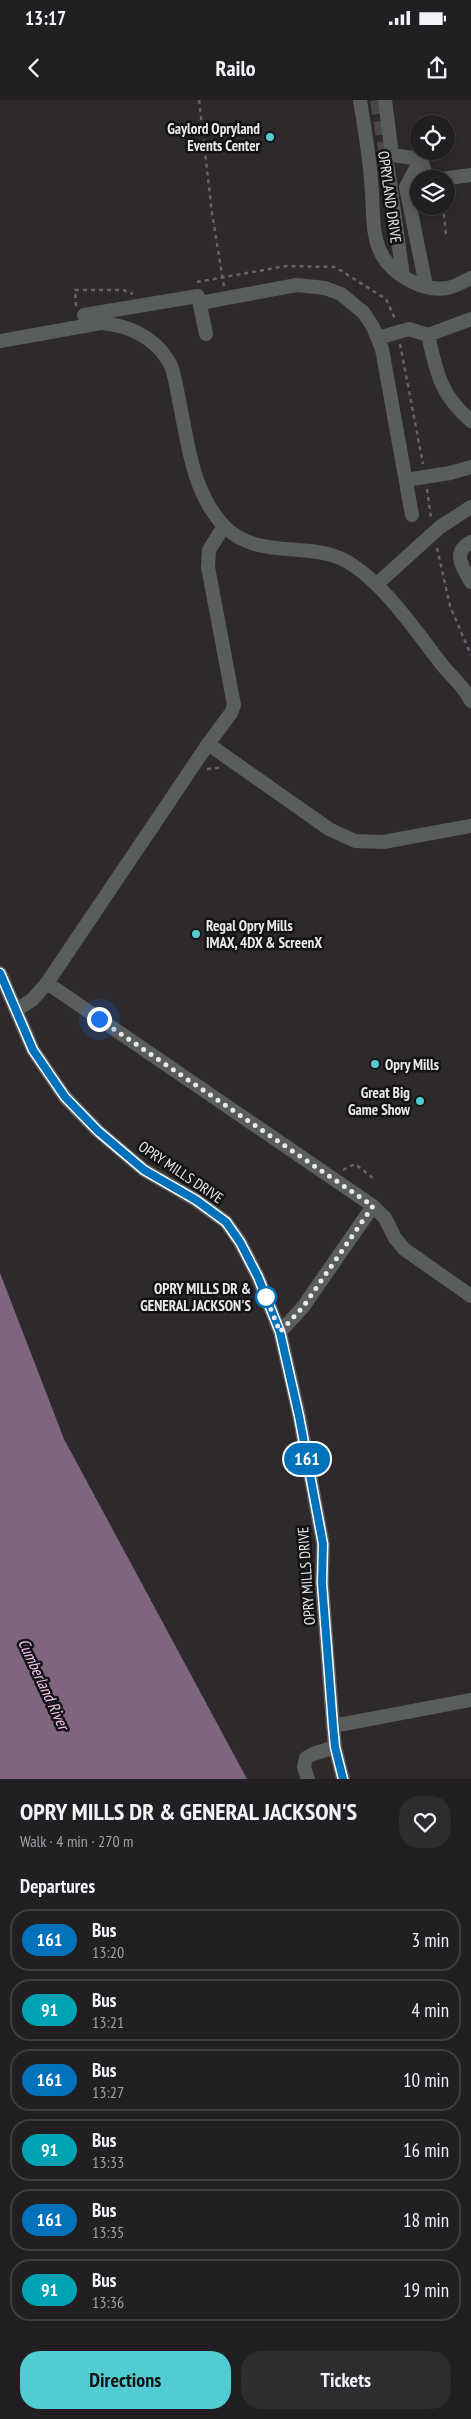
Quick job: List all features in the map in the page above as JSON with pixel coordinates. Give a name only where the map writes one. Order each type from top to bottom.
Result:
[{"type":"lane","name":"OPRYLAND DRIVE","points":[[360,100],[371,178],[376,238],[382,256],[394,270],[411,282],[426,286],[446,288],[471,278]]},
{"type":"lane","points":[[385,100],[392,155],[421,158],[424,170]]},
{"type":"lane","points":[[416,168],[406,187],[426,286]]},
{"type":"lane","points":[[388,169],[403,276]]},
{"type":"lane","points":[[455,177],[471,175]]},
{"type":"lane","points":[[0,341],[81,320],[199,300],[227,298],[298,285],[326,288],[352,302],[364,313],[378,338],[412,515]]},
{"type":"lane","points":[[199,300],[206,334]]},
{"type":"lane","points":[[378,338],[409,329],[428,335],[471,319]]},
{"type":"lane","points":[[81,320],[117,324],[129,329],[148,339],[168,360],[200,490],[210,509],[224,526],[234,535],[258,545],[294,552],[317,552],[342,560],[377,584],[471,701]]},
{"type":"lane","points":[[428,335],[441,383],[454,406],[471,421]]},
{"type":"lane","points":[[406,480],[471,468]]},
{"type":"lane","points":[[377,584],[434,533],[471,506]]},
{"type":"lane","points":[[16,1010],[32,1000],[47,983],[208,744],[231,713],[234,705],[208,567],[209,550],[224,526]]},
{"type":"lane","points":[[471,542],[465,545],[460,552],[459,561],[471,582]]},
{"type":"lane","points":[[208,744],[329,829],[355,840],[383,842],[471,826]]},
{"type":"lane","name":"OPRY MILLS DRIVE","points":[[0,973],[33,1050],[65,1097],[144,1170],[196,1200],[226,1222],[240,1242],[258,1277],[280,1332],[299,1416],[323,1544],[322,1583],[333,1726],[335,1747],[343,1779]]},
{"type":"lane","points":[[47,983],[373,1206],[385,1218],[395,1238],[404,1249],[471,1296]]},
{"type":"lane","points":[[280,1332],[303,1307],[373,1206]]},
{"type":"lane","points":[[333,1726],[471,1700]]},
{"type":"lane","points":[[308,1779],[304,1767],[306,1758],[335,1747]]},
{"type":"path","points":[[199,100],[212,213],[227,298]]},
{"type":"path","points":[[443,215],[446,234]]},
{"type":"path","points":[[193,282],[286,266],[335,267],[386,299],[394,316],[398,333],[434,533],[450,606],[471,655]]},
{"type":"path","points":[[81,320],[75,290],[123,290],[135,294]]},
{"type":"path","points":[[204,772],[215,767],[225,772]]},
{"type":"path","points":[[355,1164],[372,1178]]},
{"type":"water","name":"Cumberland River","points":[[0,1273],[64,1439],[247,1779],[0,1779]]},
{"type":"tunnel","points":[[377,100],[388,169]]},
{"type":"bus line","name":"161","points":[[0,973],[33,1050],[65,1097],[98,1131],[144,1170],[196,1200],[226,1222],[240,1242],[258,1277],[280,1332],[299,1416],[323,1544],[322,1583],[333,1726],[335,1747],[343,1779]]},
{"type":"place","name":"Gaylord Opryland Events Center","points":[[270,137]]},
{"type":"place","name":"Regal Opry Mills IMAX, 4DX & ScreenX","points":[[196,934]]},
{"type":"place","name":"Opry Mills","points":[[375,1064]]},
{"type":"place","name":"Great Big Game Show","points":[[420,1101]]},
{"type":"place","name":"OPRY MILLS DR & GENERAL JACKSON'S","points":[[266,1297]]},
{"type":"route","points":[[99,1019],[373,1206],[318,1287],[280,1332],[264,1292],[266,1297]]}]
